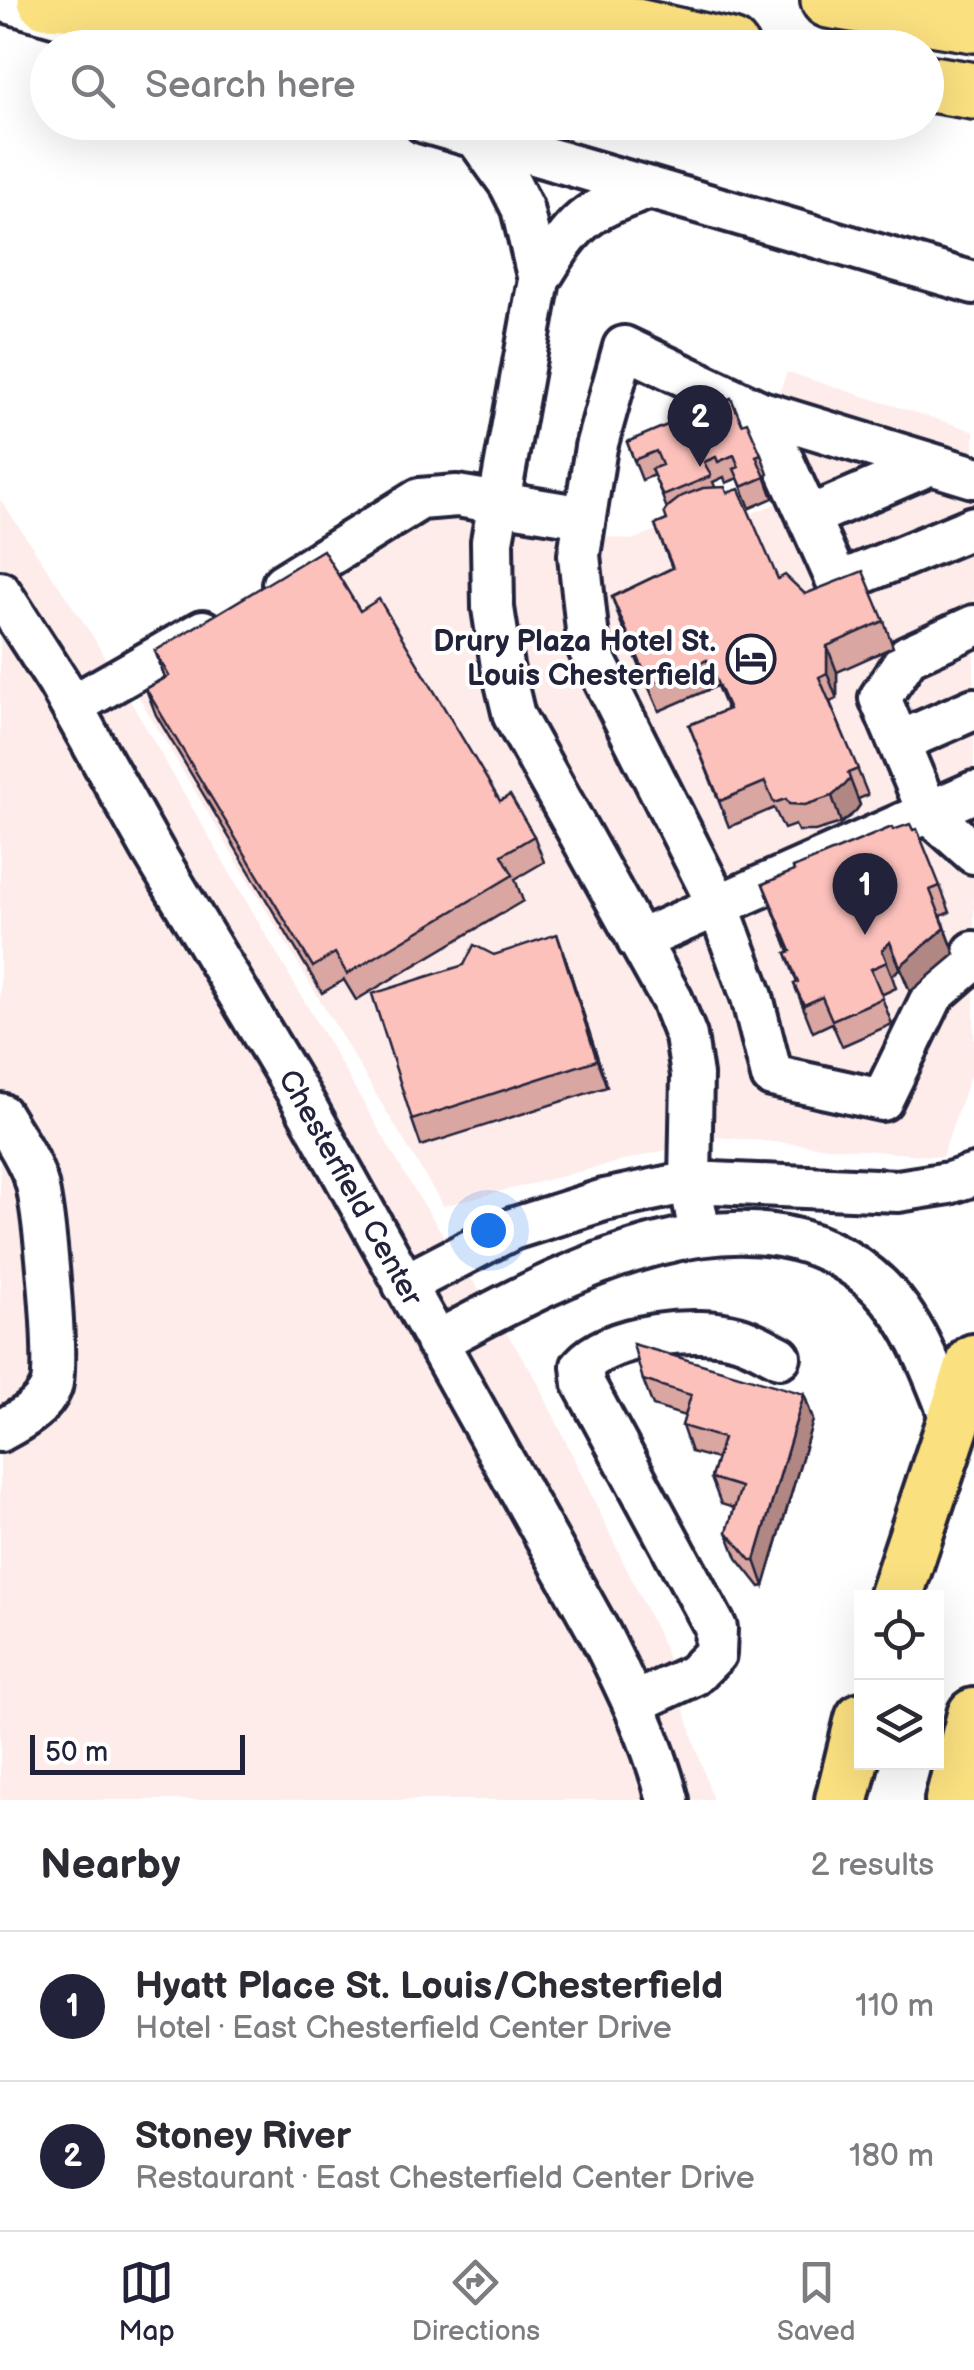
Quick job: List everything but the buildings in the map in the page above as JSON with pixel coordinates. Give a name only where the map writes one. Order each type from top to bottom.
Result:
[{"type":"highway","points":[[46,0],[412,22],[596,19]]},
{"type":"highway","points":[[518,0],[647,30]]},
{"type":"highway","points":[[829,0],[974,24]]},
{"type":"highway","points":[[944,86],[974,91]]},
{"type":"main road","points":[[898,1590],[974,1361]]},
{"type":"main road","points":[[952,1800],[974,1715]]},
{"type":"main road","points":[[842,1800],[854,1752]]},
{"type":"street","points":[[0,0],[106,30]]},
{"type":"street","points":[[477,140],[510,184],[522,208],[539,280]]},
{"type":"street","points":[[483,140],[974,283]]},
{"type":"street","points":[[650,188],[601,205],[581,220],[539,280],[492,541],[493,608],[514,716],[672,1000],[686,1036],[692,1075],[690,1182],[700,1233]]},
{"type":"street","points":[[974,477],[761,412],[624,347],[596,446],[579,555],[589,649],[718,905],[752,998],[772,1076],[882,1100],[933,995],[972,961],[974,952]]},
{"type":"street","points":[[761,412],[838,583],[974,528]]},
{"type":"street","points":[[808,518],[930,464]]},
{"type":"street","points":[[72,706],[420,499],[457,496],[584,518]]},
{"type":"street","name":"Chesterfield Center","points":[[0,592],[18,615],[153,852],[301,1098],[600,1634],[659,1764],[668,1800]]},
{"type":"street","points":[[974,626],[908,656],[880,698],[928,812],[974,853]]},
{"type":"street","points":[[899,742],[974,709]]},
{"type":"street","points":[[638,940],[974,792]]},
{"type":"street","points":[[0,1114],[30,1167],[40,1194],[54,1373],[50,1390],[41,1401],[26,1416],[0,1431]]},
{"type":"street","points":[[404,1285],[512,1230],[604,1200],[690,1182],[898,1191],[948,1183],[974,1174]]},
{"type":"street","points":[[436,1342],[534,1290],[628,1253],[700,1233],[782,1236],[830,1251],[871,1278],[902,1314],[925,1352],[952,1421]]},
{"type":"street","points":[[634,1703],[694,1675],[715,1654],[716,1628],[584,1384],[582,1366],[595,1352],[620,1341],[708,1331],[740,1337],[780,1357]]},
{"type":"shaded area","points":[[787,372],[974,431],[974,1064],[942,1157],[718,1137],[443,1206],[135,691],[419,519],[454,516],[632,540],[722,503],[753,513],[781,501],[758,445]]},
{"type":"shaded area","points":[[0,499],[92,635],[411,1185],[535,1377],[664,1647],[713,1800],[0,1800]]},
{"type":"place","name":"Stoney River","points":[[700,467]]},
{"type":"place","name":"Drury Plaza Hotel St. Louis Chesterfield","points":[[751,659]]},
{"type":"place","name":"Hyatt Place St. Louis/Chesterfield","points":[[865,935]]}]
